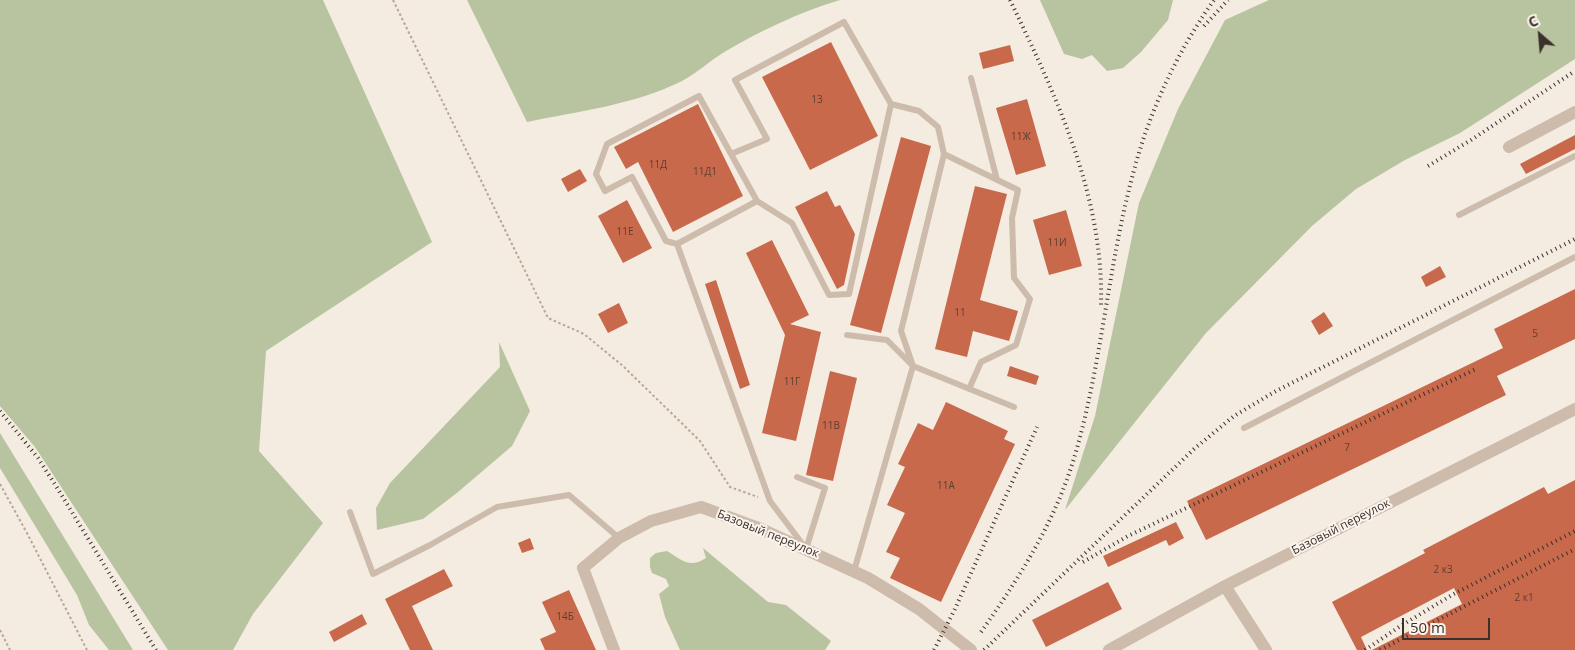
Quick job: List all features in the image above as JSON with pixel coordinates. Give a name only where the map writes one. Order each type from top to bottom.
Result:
[{"type":"street","points":[[1509,147],[1575,112]]},
{"type":"street","name":"Базовый переулок","points":[[1109,650],[1225,586],[1575,409]]},
{"type":"street","name":"Базовый переулок","points":[[614,650],[583,568],[620,538],[651,520],[701,507],[762,529],[854,571],[903,598],[935,620],[972,650]]},
{"type":"street","points":[[1225,586],[1266,650]]},
{"type":"lane","points":[[731,154],[767,138],[735,80],[844,22],[890,104],[849,294],[829,295],[792,223],[757,201],[698,96],[607,144],[596,174],[606,191],[632,177],[666,241],[677,244],[757,201]]},
{"type":"lane","points":[[971,78],[997,180]]},
{"type":"lane","points":[[854,571],[913,366],[901,331],[944,154],[938,127],[919,111],[890,104]]},
{"type":"lane","points":[[944,154],[1018,190],[1012,218],[1014,278],[1030,300],[1016,346],[980,362],[969,389]]},
{"type":"lane","points":[[1460,215],[1575,156]]},
{"type":"lane","points":[[677,244],[770,501],[806,549]]},
{"type":"lane","points":[[1244,428],[1575,257]]},
{"type":"lane","points":[[847,335],[887,340],[913,366],[1014,407]]},
{"type":"lane","points":[[797,477],[825,488],[806,549]]},
{"type":"lane","points":[[350,512],[373,574],[430,545],[497,507],[569,496],[620,538]]},
{"type":"path","points":[[393,0],[548,318],[584,334],[623,366],[700,441],[730,487],[770,501]]},
{"type":"path","points":[[0,484],[87,650]]},
{"type":"path","points":[[0,630],[10,650]]},
{"type":"green space","points":[[0,0],[323,0],[432,242],[266,351],[259,451],[323,523],[253,614],[233,650],[168,650],[35,447],[0,406]]},
{"type":"green space","points":[[467,0],[840,0],[796,16],[753,36],[720,55],[688,78],[664,89],[626,102],[527,122]]},
{"type":"green space","points":[[1040,0],[1173,0],[1168,20],[1141,52],[1123,68],[1107,71],[1092,55],[1082,59],[1064,54]]},
{"type":"green space","points":[[1269,0],[1575,0],[1575,59],[1460,133],[1405,160],[1356,189],[1312,226],[1206,333],[1065,510],[1095,416],[1139,203],[1178,109],[1225,20]]},
{"type":"green space","points":[[499,342],[530,411],[512,446],[423,519],[377,530],[376,508],[390,483],[500,367]]},
{"type":"green space","points":[[0,433],[133,650],[109,650],[89,625],[77,595],[0,468]]},
{"type":"green space","points":[[703,548],[768,602],[786,605],[831,641],[825,650],[680,650],[665,617],[659,594],[669,586],[666,579],[652,573],[650,558],[656,553],[667,551],[681,560],[695,563],[706,558]]},
{"type":"building","points":[[831,42],[878,136],[810,170],[762,77]]},
{"type":"building","points":[[1010,45],[1014,61],[983,69],[979,53]]},
{"type":"building","points":[[1027,99],[1046,166],[1016,175],[996,108]]},
{"type":"building","points":[[698,104],[743,196],[673,232],[638,162],[626,169],[614,147]]},
{"type":"building","points":[[1575,135],[1575,149],[1526,174],[1520,164]]},
{"type":"building","points":[[901,137],[931,146],[881,333],[850,325]]},
{"type":"building","points":[[580,169],[587,181],[568,192],[561,179]]},
{"type":"building","points":[[975,186],[1007,194],[980,300],[1018,311],[1009,341],[973,331],[967,357],[935,349]]},
{"type":"building","points":[[827,191],[835,207],[840,205],[855,234],[844,285],[837,289],[795,207]]},
{"type":"building","points":[[627,200],[652,248],[623,263],[598,216]]},
{"type":"building","points":[[1066,210],[1082,266],[1049,275],[1033,220]]},
{"type":"building","points":[[772,240],[809,315],[790,324],[821,332],[796,441],[762,433],[785,335],[746,253]]},
{"type":"building","points":[[1440,266],[1446,277],[1426,287],[1421,277]]},
{"type":"building","points":[[716,280],[750,385],[740,389],[705,284]]},
{"type":"building","points":[[1575,289],[1575,339],[1497,376],[1506,395],[1206,540],[1187,501],[1503,348],[1494,329]]},
{"type":"building","points":[[619,303],[628,323],[608,333],[598,314]]},
{"type":"building","points":[[1324,312],[1333,326],[1319,335],[1311,321]]},
{"type":"building","points":[[1010,366],[1039,376],[1036,385],[1007,376]]},
{"type":"building","points":[[830,371],[857,378],[833,481],[806,475]]},
{"type":"building","points":[[946,402],[1008,431],[1004,439],[1015,444],[941,602],[890,578],[900,558],[886,552],[905,513],[887,505],[905,467],[898,464],[918,423],[933,430]]},
{"type":"building","points":[[1575,480],[1575,650],[1372,650],[1462,604],[1454,588],[1361,637],[1367,650],[1357,650],[1332,602],[1425,553],[1423,550],[1544,487],[1548,494]]},
{"type":"building","points":[[1176,522],[1184,538],[1169,546],[1166,540],[1108,567],[1103,556]]},
{"type":"building","points":[[530,538],[534,549],[522,553],[518,543]]},
{"type":"building","points":[[444,569],[453,586],[412,606],[433,650],[410,650],[385,599]]},
{"type":"building","points":[[1108,582],[1122,609],[1046,647],[1032,620]]},
{"type":"building","points":[[569,590],[596,650],[545,650],[540,639],[556,632],[542,602]]},
{"type":"building","points":[[362,614],[367,624],[334,642],[329,632]]},
{"type":"railway","points":[[1010,0],[1060,110],[1086,186],[1095,225],[1100,265],[1101,305]]},
{"type":"railway","points":[[981,632],[1036,547],[1067,479],[1075,455],[1092,385],[1124,209],[1147,128],[1176,62],[1214,0]]},
{"type":"railway","points":[[1204,26],[1228,0]]},
{"type":"railway","points":[[1428,166],[1471,140],[1575,71]]},
{"type":"railway","points":[[984,650],[1194,449],[1234,416],[1276,391],[1575,239]]},
{"type":"railway","points":[[1083,562],[1128,536],[1476,369]]},
{"type":"railway","points":[[0,411],[38,458],[156,650]]},
{"type":"railway","points":[[934,650],[954,611],[1037,427]]},
{"type":"railway","points":[[1365,650],[1452,595],[1575,531]]},
{"type":"railway","points":[[1380,650],[1575,549]]}]
